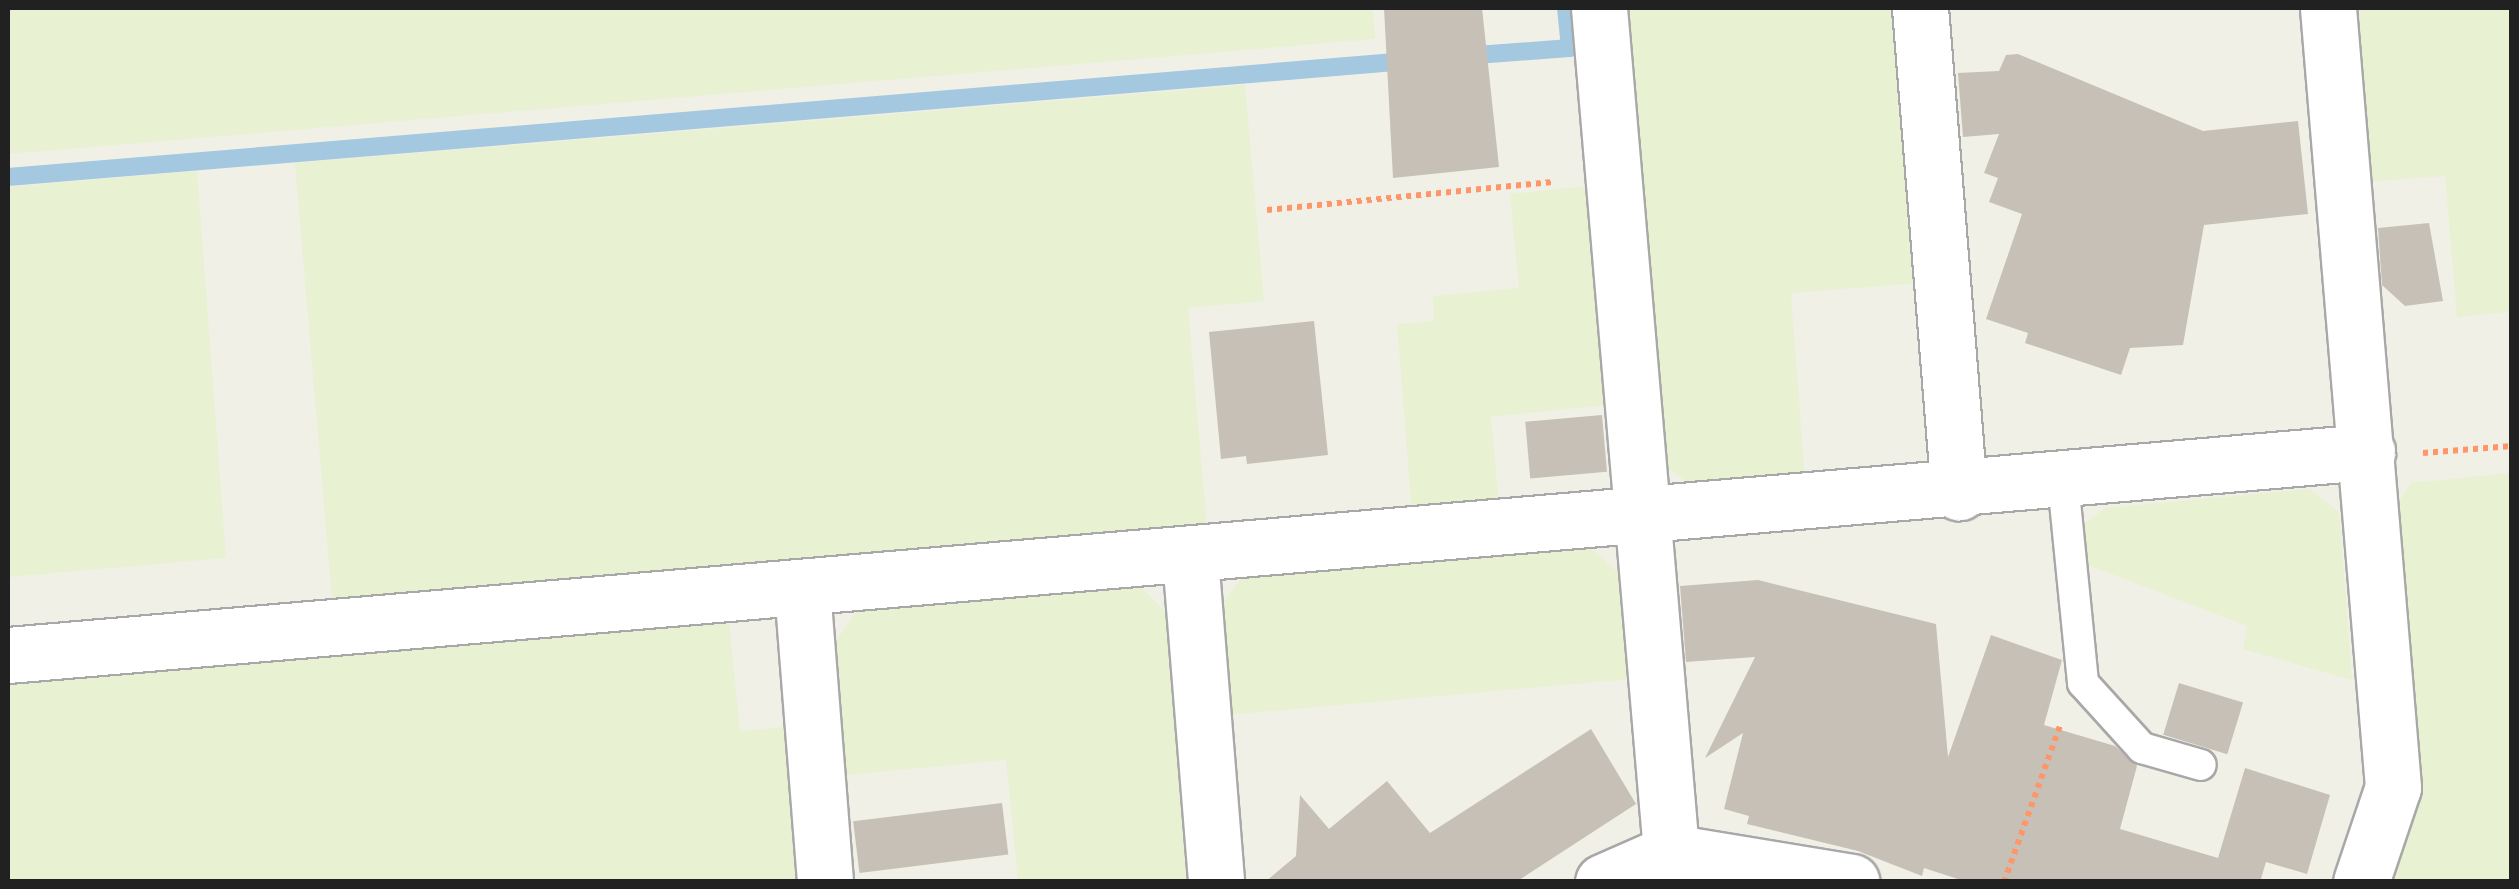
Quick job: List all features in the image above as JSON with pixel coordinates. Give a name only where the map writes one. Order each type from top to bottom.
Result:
[{"type":"street","points":[[1599,8],[1643,518],[1660,867]]},
{"type":"street","points":[[1920,8],[1960,492]]},
{"type":"street","points":[[2328,8],[2393,787],[2361,882]]},
{"type":"street","points":[[8,656],[2366,455]]},
{"type":"street","points":[[1190,557],[1216,882]]},
{"type":"street","points":[[802,589],[824,882]]},
{"type":"street","points":[[1603,882],[1660,867],[1852,882]]},
{"type":"lane","points":[[2063,482],[2083,683],[2142,748],[2201,765]]},
{"type":"path","points":[[1268,210],[1614,177]]},
{"type":"path","points":[[2366,455],[2512,446]]},
{"type":"path","points":[[2004,882],[2081,668]]},
{"type":"green space","points":[[8,8],[1373,8],[1375,39],[8,154]]},
{"type":"green space","points":[[1626,8],[1898,8],[1920,283],[1791,293],[1805,480],[1694,489],[1662,462]]},
{"type":"green space","points":[[2348,8],[2511,8],[2511,312],[2457,317],[2445,176],[2363,182]]},
{"type":"green space","points":[[1245,85],[1264,301],[1188,308],[1208,539],[333,612],[295,163]]},
{"type":"green space","points":[[197,171],[226,558],[8,577],[8,187]]},
{"type":"green space","points":[[1588,186],[1605,405],[1491,417],[1499,506],[1412,514],[1397,324],[1434,321],[1433,296],[1519,288],[1510,194]]},
{"type":"green space","points":[[2511,473],[2511,881],[2388,882],[2393,510],[2411,483]]},
{"type":"green space","points":[[2310,489],[2339,512],[2352,680],[2243,649],[2247,626],[2083,563],[2080,527],[2105,508]]},
{"type":"green space","points":[[1592,549],[1620,574],[1630,679],[1228,715],[1218,610],[1241,578]]},
{"type":"green space","points":[[1135,582],[1169,615],[1193,881],[1018,881],[1006,760],[845,775],[833,645],[859,608]]},
{"type":"green space","points":[[729,619],[740,731],[789,727],[803,881],[8,882],[8,680]]},
{"type":"building","points":[[1384,8],[1482,8],[1499,167],[1393,178]]},
{"type":"building","points":[[2018,54],[2203,131],[2298,121],[2308,214],[2204,225],[2183,345],[2130,348],[2121,375],[2025,343],[2028,333],[1986,319],[2022,214],[1989,202],[1998,178],[1984,173],[1999,134],[1963,137],[1958,73],[1999,71],[2006,55]]},
{"type":"building","points":[[2429,223],[2443,301],[2405,306],[2382,285],[2378,228]]},
{"type":"building","points":[[1314,321],[1328,455],[1247,464],[1246,456],[1221,459],[1209,332]]},
{"type":"building","points":[[1602,415],[1607,472],[1530,478],[1525,422]]},
{"type":"building","points":[[1758,580],[1936,624],[1948,757],[1991,635],[2062,660],[2044,725],[2115,746],[2137,766],[2120,829],[2218,858],[2245,768],[2330,795],[2307,874],[2266,862],[2260,882],[1967,882],[1924,868],[1922,876],[1858,851],[1747,824],[1749,816],[1724,809],[1743,733],[1705,758],[1755,657],[1686,662],[1680,586]]},
{"type":"building","points":[[2179,683],[2243,703],[2227,754],[2163,735]]},
{"type":"building","points":[[1591,729],[1636,804],[1516,882],[1265,882],[1296,856],[1300,795],[1329,829],[1387,781],[1430,833]]},
{"type":"building","points":[[1002,803],[1008,855],[859,873],[853,821]]},
{"type":"waterway","points":[[1463,56],[1570,48],[1566,8]]},
{"type":"waterway","points":[[8,177],[1407,61]]}]
